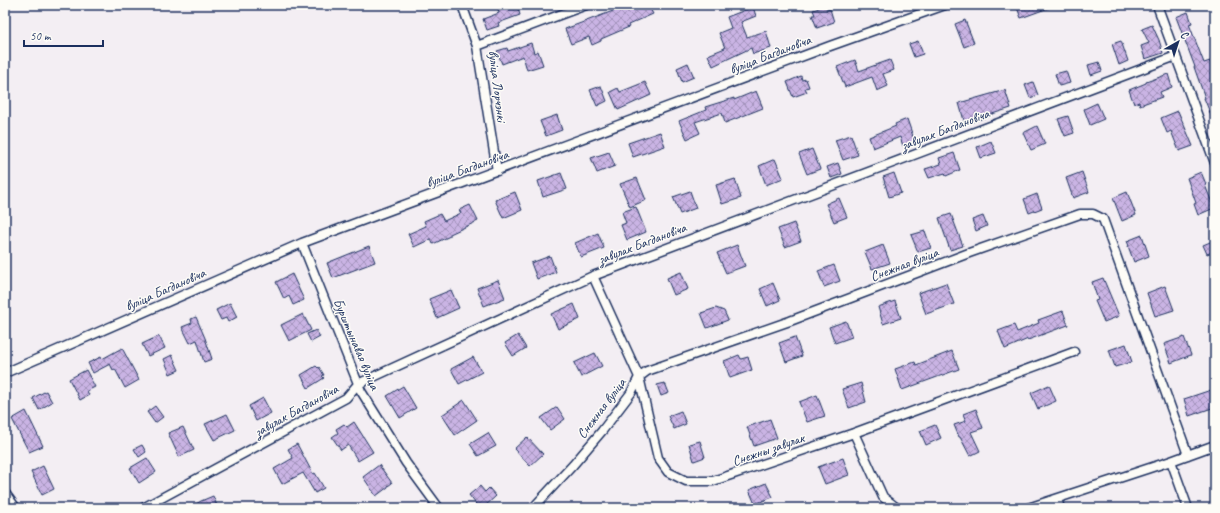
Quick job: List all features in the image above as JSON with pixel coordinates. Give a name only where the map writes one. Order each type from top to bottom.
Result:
[{"type":"street","points":[[462,5],[477,46]]},
{"type":"street","name":"вуліца Лорчэнкі","points":[[497,171],[477,46],[586,5]]},
{"type":"street","name":"вуліца Багдановіча","points":[[5,373],[302,243],[830,46],[945,5]]},
{"type":"street","points":[[1157,5],[1215,163]]},
{"type":"street","name":"завулак Багдановіча","points":[[143,508],[346,398],[358,384],[593,276],[1176,56]]},
{"type":"street","name":"Снежная вуліца","points":[[533,508],[602,431],[631,393],[639,377],[647,370],[790,321],[969,253],[1080,214],[1094,214],[1103,220],[1188,455]]},
{"type":"street","name":"Бурштынавая вуліца","points":[[302,243],[361,391],[406,463],[439,508]]},
{"type":"street","name":"Снежны завулак","points":[[593,276],[639,377],[658,458],[668,472],[686,481],[713,481],[854,433],[1074,352]]},
{"type":"street","points":[[854,433],[884,497],[897,508]]},
{"type":"street","points":[[1028,508],[1215,445]]},
{"type":"street","points":[[1171,461],[1188,508]]},
{"type":"street","points":[[5,493],[16,508]]},
{"type":"street","points":[[1057,499],[1060,508]]},
{"type":"building","points":[[510,5],[517,5],[520,15],[498,23],[499,26],[487,30],[483,19],[499,13],[498,9]]},
{"type":"building","points":[[629,5],[643,5],[645,9],[649,7],[653,14],[628,25],[629,27],[601,39],[601,41],[592,45],[589,37],[571,44],[565,29]]},
{"type":"building","points":[[1016,5],[1053,5],[1054,6],[1021,18]]},
{"type":"building","points":[[825,6],[827,10],[830,9],[834,22],[817,28],[812,15],[815,15],[813,10]]},
{"type":"building","points":[[753,7],[756,16],[741,22],[747,37],[766,31],[771,48],[753,54],[751,48],[713,66],[708,55],[725,48],[719,33],[731,28],[727,17]]},
{"type":"building","points":[[1188,12],[1192,23],[1189,24],[1204,63],[1210,61],[1215,75],[1215,125],[1176,17]]},
{"type":"building","points":[[965,20],[974,43],[964,47],[955,24]]},
{"type":"building","points":[[1152,25],[1163,53],[1145,59],[1141,46],[1149,43],[1142,29]]},
{"type":"building","points":[[918,41],[923,54],[914,57],[909,44]]},
{"type":"building","points":[[1121,41],[1128,61],[1119,65],[1112,44]]},
{"type":"building","points":[[531,43],[534,53],[538,51],[543,65],[527,70],[523,56],[502,64],[497,51],[507,48],[508,51]]},
{"type":"building","points":[[855,60],[859,71],[890,60],[894,70],[883,74],[888,86],[877,91],[872,77],[845,87],[837,67]]},
{"type":"building","points":[[1099,62],[1102,71],[1091,75],[1088,65]]},
{"type":"building","points":[[688,63],[694,77],[682,82],[677,68]]},
{"type":"building","points":[[1066,71],[1070,83],[1059,86],[1055,74]]},
{"type":"building","points":[[1168,74],[1172,87],[1160,92],[1162,97],[1140,105],[1139,102],[1134,104],[1129,90]]},
{"type":"building","points":[[801,76],[802,80],[806,79],[809,87],[805,88],[807,92],[793,97],[787,82]]},
{"type":"building","points":[[645,82],[651,95],[618,110],[610,92],[618,88],[620,92]]},
{"type":"building","points":[[1033,82],[1038,95],[1030,98],[1025,85]]},
{"type":"building","points":[[601,86],[607,101],[597,106],[590,90]]},
{"type":"building","points":[[1005,90],[1011,108],[965,124],[959,103]]},
{"type":"building","points":[[756,91],[763,108],[725,123],[722,113],[695,122],[700,133],[687,139],[679,121],[706,110],[705,107],[734,98],[734,100]]},
{"type":"building","points":[[1097,103],[1104,119],[1090,125],[1084,109]]},
{"type":"building","points":[[1178,111],[1193,146],[1179,151],[1171,131],[1167,133],[1161,118]]},
{"type":"building","points":[[557,115],[562,130],[546,136],[540,121]]},
{"type":"building","points":[[1068,116],[1074,133],[1065,136],[1058,119]]},
{"type":"building","points":[[907,119],[915,142],[903,146],[900,137],[873,148],[869,137],[896,126],[895,124]]},
{"type":"building","points":[[1037,126],[1045,144],[1031,150],[1023,133]]},
{"type":"building","points":[[660,132],[665,146],[633,157],[628,143]]},
{"type":"building","points":[[851,135],[858,155],[843,160],[835,140]]},
{"type":"building","points":[[991,141],[996,153],[981,158],[977,147]]},
{"type":"building","points":[[812,149],[820,169],[807,174],[799,154]]},
{"type":"building","points":[[609,152],[615,166],[597,173],[591,158]]},
{"type":"building","points":[[954,153],[960,170],[946,176],[945,173],[929,178],[925,169],[941,164],[939,158]]},
{"type":"building","points":[[775,159],[783,178],[766,185],[759,166]]},
{"type":"building","points":[[838,163],[842,174],[831,178],[827,167]]},
{"type":"building","points":[[1082,172],[1089,192],[1073,198],[1066,178]]},
{"type":"building","points":[[1201,172],[1214,208],[1198,215],[1194,204],[1196,203],[1187,178]]},
{"type":"building","points":[[561,173],[567,189],[543,197],[538,181]]},
{"type":"building","points":[[894,173],[901,193],[889,197],[883,177]]},
{"type":"building","points":[[637,178],[646,200],[630,207],[620,184]]},
{"type":"building","points":[[735,179],[741,198],[722,204],[716,185]]},
{"type":"building","points":[[690,191],[696,208],[680,214],[673,197]]},
{"type":"building","points":[[515,192],[522,210],[503,218],[495,200]]},
{"type":"building","points":[[1127,192],[1136,215],[1122,221],[1113,198]]},
{"type":"building","points":[[1037,194],[1042,208],[1029,213],[1024,199]]},
{"type":"building","points":[[839,198],[847,217],[834,222],[826,204]]},
{"type":"building","points":[[470,205],[478,221],[433,244],[431,239],[414,247],[408,234],[426,226],[424,221],[440,214],[444,221],[461,213],[459,210]]},
{"type":"building","points":[[636,207],[646,232],[627,240],[621,225],[626,223],[622,212]]},
{"type":"building","points":[[951,214],[963,246],[950,250],[939,218]]},
{"type":"building","points":[[983,216],[987,226],[976,231],[972,220]]},
{"type":"building","points":[[794,223],[801,241],[785,247],[778,229]]},
{"type":"building","points":[[925,231],[931,248],[918,252],[911,235]]},
{"type":"building","points":[[598,233],[604,248],[581,257],[575,243]]},
{"type":"building","points":[[1142,235],[1149,256],[1134,262],[1127,241]]},
{"type":"building","points":[[1215,240],[1215,251],[1207,254],[1203,245]]},
{"type":"building","points":[[737,245],[745,266],[726,273],[717,253]]},
{"type":"building","points":[[883,245],[890,263],[872,269],[865,252]]},
{"type":"building","points":[[369,246],[375,262],[333,278],[327,263]]},
{"type":"building","points":[[550,256],[556,272],[537,279],[531,263]]},
{"type":"building","points":[[834,265],[840,281],[824,287],[818,271]]},
{"type":"building","points":[[681,272],[688,289],[674,295],[667,278]]},
{"type":"building","points":[[292,274],[304,300],[293,305],[289,296],[284,299],[276,282]]},
{"type":"building","points":[[1103,278],[1119,316],[1104,322],[1095,301],[1098,300],[1092,282]]},
{"type":"building","points":[[498,280],[505,298],[484,306],[477,288]]},
{"type":"building","points":[[773,283],[780,300],[767,306],[760,289]]},
{"type":"building","points":[[946,283],[954,304],[926,314],[918,293]]},
{"type":"building","points":[[1165,286],[1174,310],[1155,316],[1147,293]]},
{"type":"building","points":[[451,290],[459,308],[437,318],[429,299]]},
{"type":"building","points":[[895,301],[901,318],[883,324],[878,307]]},
{"type":"building","points":[[230,303],[237,317],[228,322],[226,318],[221,320],[216,310]]},
{"type":"building","points":[[574,304],[580,319],[558,329],[551,314]]},
{"type":"building","points":[[716,308],[724,311],[728,320],[707,328],[701,313]]},
{"type":"building","points":[[1063,311],[1068,325],[1005,349],[998,331],[1014,325],[1017,332],[1039,323],[1038,320]]},
{"type":"building","points":[[303,314],[311,330],[289,341],[281,325]]},
{"type":"building","points":[[196,317],[212,359],[204,362],[197,340],[190,343],[182,327],[192,323],[191,319]]},
{"type":"building","points":[[846,321],[852,337],[835,343],[829,327]]},
{"type":"building","points":[[316,330],[320,337],[311,342],[307,334]]},
{"type":"building","points":[[518,335],[526,348],[513,356],[505,343]]},
{"type":"building","points":[[159,336],[165,348],[148,356],[142,344]]},
{"type":"building","points":[[795,337],[802,356],[786,362],[779,343]]},
{"type":"building","points":[[1184,337],[1191,355],[1171,363],[1164,344]]},
{"type":"building","points":[[1126,344],[1132,362],[1115,367],[1109,350]]},
{"type":"building","points":[[122,348],[139,380],[125,388],[115,369],[113,370],[110,364],[93,373],[88,363],[101,357],[102,359]]},
{"type":"building","points":[[952,351],[959,369],[902,390],[895,369],[915,362],[916,365]]},
{"type":"building","points":[[595,353],[602,366],[581,377],[574,363]]},
{"type":"building","points":[[172,355],[179,370],[170,374],[164,359]]},
{"type":"building","points":[[739,355],[741,359],[748,357],[752,370],[730,378],[724,361]]},
{"type":"building","points":[[473,357],[482,372],[459,384],[451,369]]},
{"type":"building","points":[[316,366],[318,368],[319,367],[324,375],[322,376],[324,378],[308,388],[301,375]]},
{"type":"building","points":[[86,370],[95,387],[87,391],[89,395],[80,400],[69,379]]},
{"type":"building","points":[[665,383],[669,393],[661,396],[657,385]]},
{"type":"building","points":[[861,383],[866,402],[849,408],[842,389]]},
{"type":"building","points":[[1049,385],[1056,401],[1038,409],[1031,393]]},
{"type":"building","points":[[403,386],[416,408],[400,418],[387,396]]},
{"type":"building","points":[[1211,390],[1213,397],[1215,396],[1215,407],[1189,416],[1184,399]]},
{"type":"building","points":[[46,391],[52,402],[39,410],[33,398]]},
{"type":"building","points":[[817,395],[825,416],[807,422],[799,402]]},
{"type":"building","points":[[263,398],[271,413],[256,421],[249,406]]},
{"type":"building","points":[[464,400],[477,420],[455,435],[442,415]]},
{"type":"building","points":[[155,406],[163,417],[155,423],[147,412]]},
{"type":"building","points":[[557,407],[565,419],[550,430],[541,418]]},
{"type":"building","points":[[976,409],[983,428],[971,432],[980,451],[970,456],[954,425],[966,421],[963,414]]},
{"type":"building","points":[[26,411],[43,446],[29,452],[12,419]]},
{"type":"building","points":[[681,411],[686,424],[674,429],[668,416]]},
{"type":"building","points":[[227,414],[235,430],[214,440],[205,424]]},
{"type":"building","points":[[770,419],[777,438],[754,446],[747,427]]},
{"type":"building","points":[[354,422],[373,452],[358,461],[348,445],[341,450],[332,437],[338,433],[336,429],[344,424],[347,427]]},
{"type":"building","points":[[935,425],[941,438],[926,445],[920,431]]},
{"type":"building","points":[[183,427],[194,450],[179,457],[168,433]]},
{"type":"building","points":[[488,433],[496,446],[478,456],[470,444]]},
{"type":"building","points":[[527,437],[543,454],[530,466],[514,449]]},
{"type":"building","points":[[700,441],[705,457],[694,461],[689,444]]},
{"type":"building","points":[[297,444],[313,474],[315,473],[324,488],[315,493],[303,473],[282,484],[274,469],[293,458],[288,449]]},
{"type":"building","points":[[142,445],[146,452],[139,457],[134,449]]},
{"type":"building","points":[[147,458],[156,472],[139,483],[130,468]]},
{"type":"building","points":[[843,458],[849,475],[825,484],[818,467]]},
{"type":"building","points":[[379,465],[392,483],[376,496],[363,477]]},
{"type":"building","points":[[43,466],[54,489],[42,495],[31,472]]},
{"type":"building","points":[[766,483],[773,497],[755,504],[749,490]]},
{"type":"building","points":[[480,486],[485,492],[489,488],[496,496],[483,508],[479,508],[469,495]]},
{"type":"building","points":[[213,496],[218,508],[189,508],[201,501]]}]
